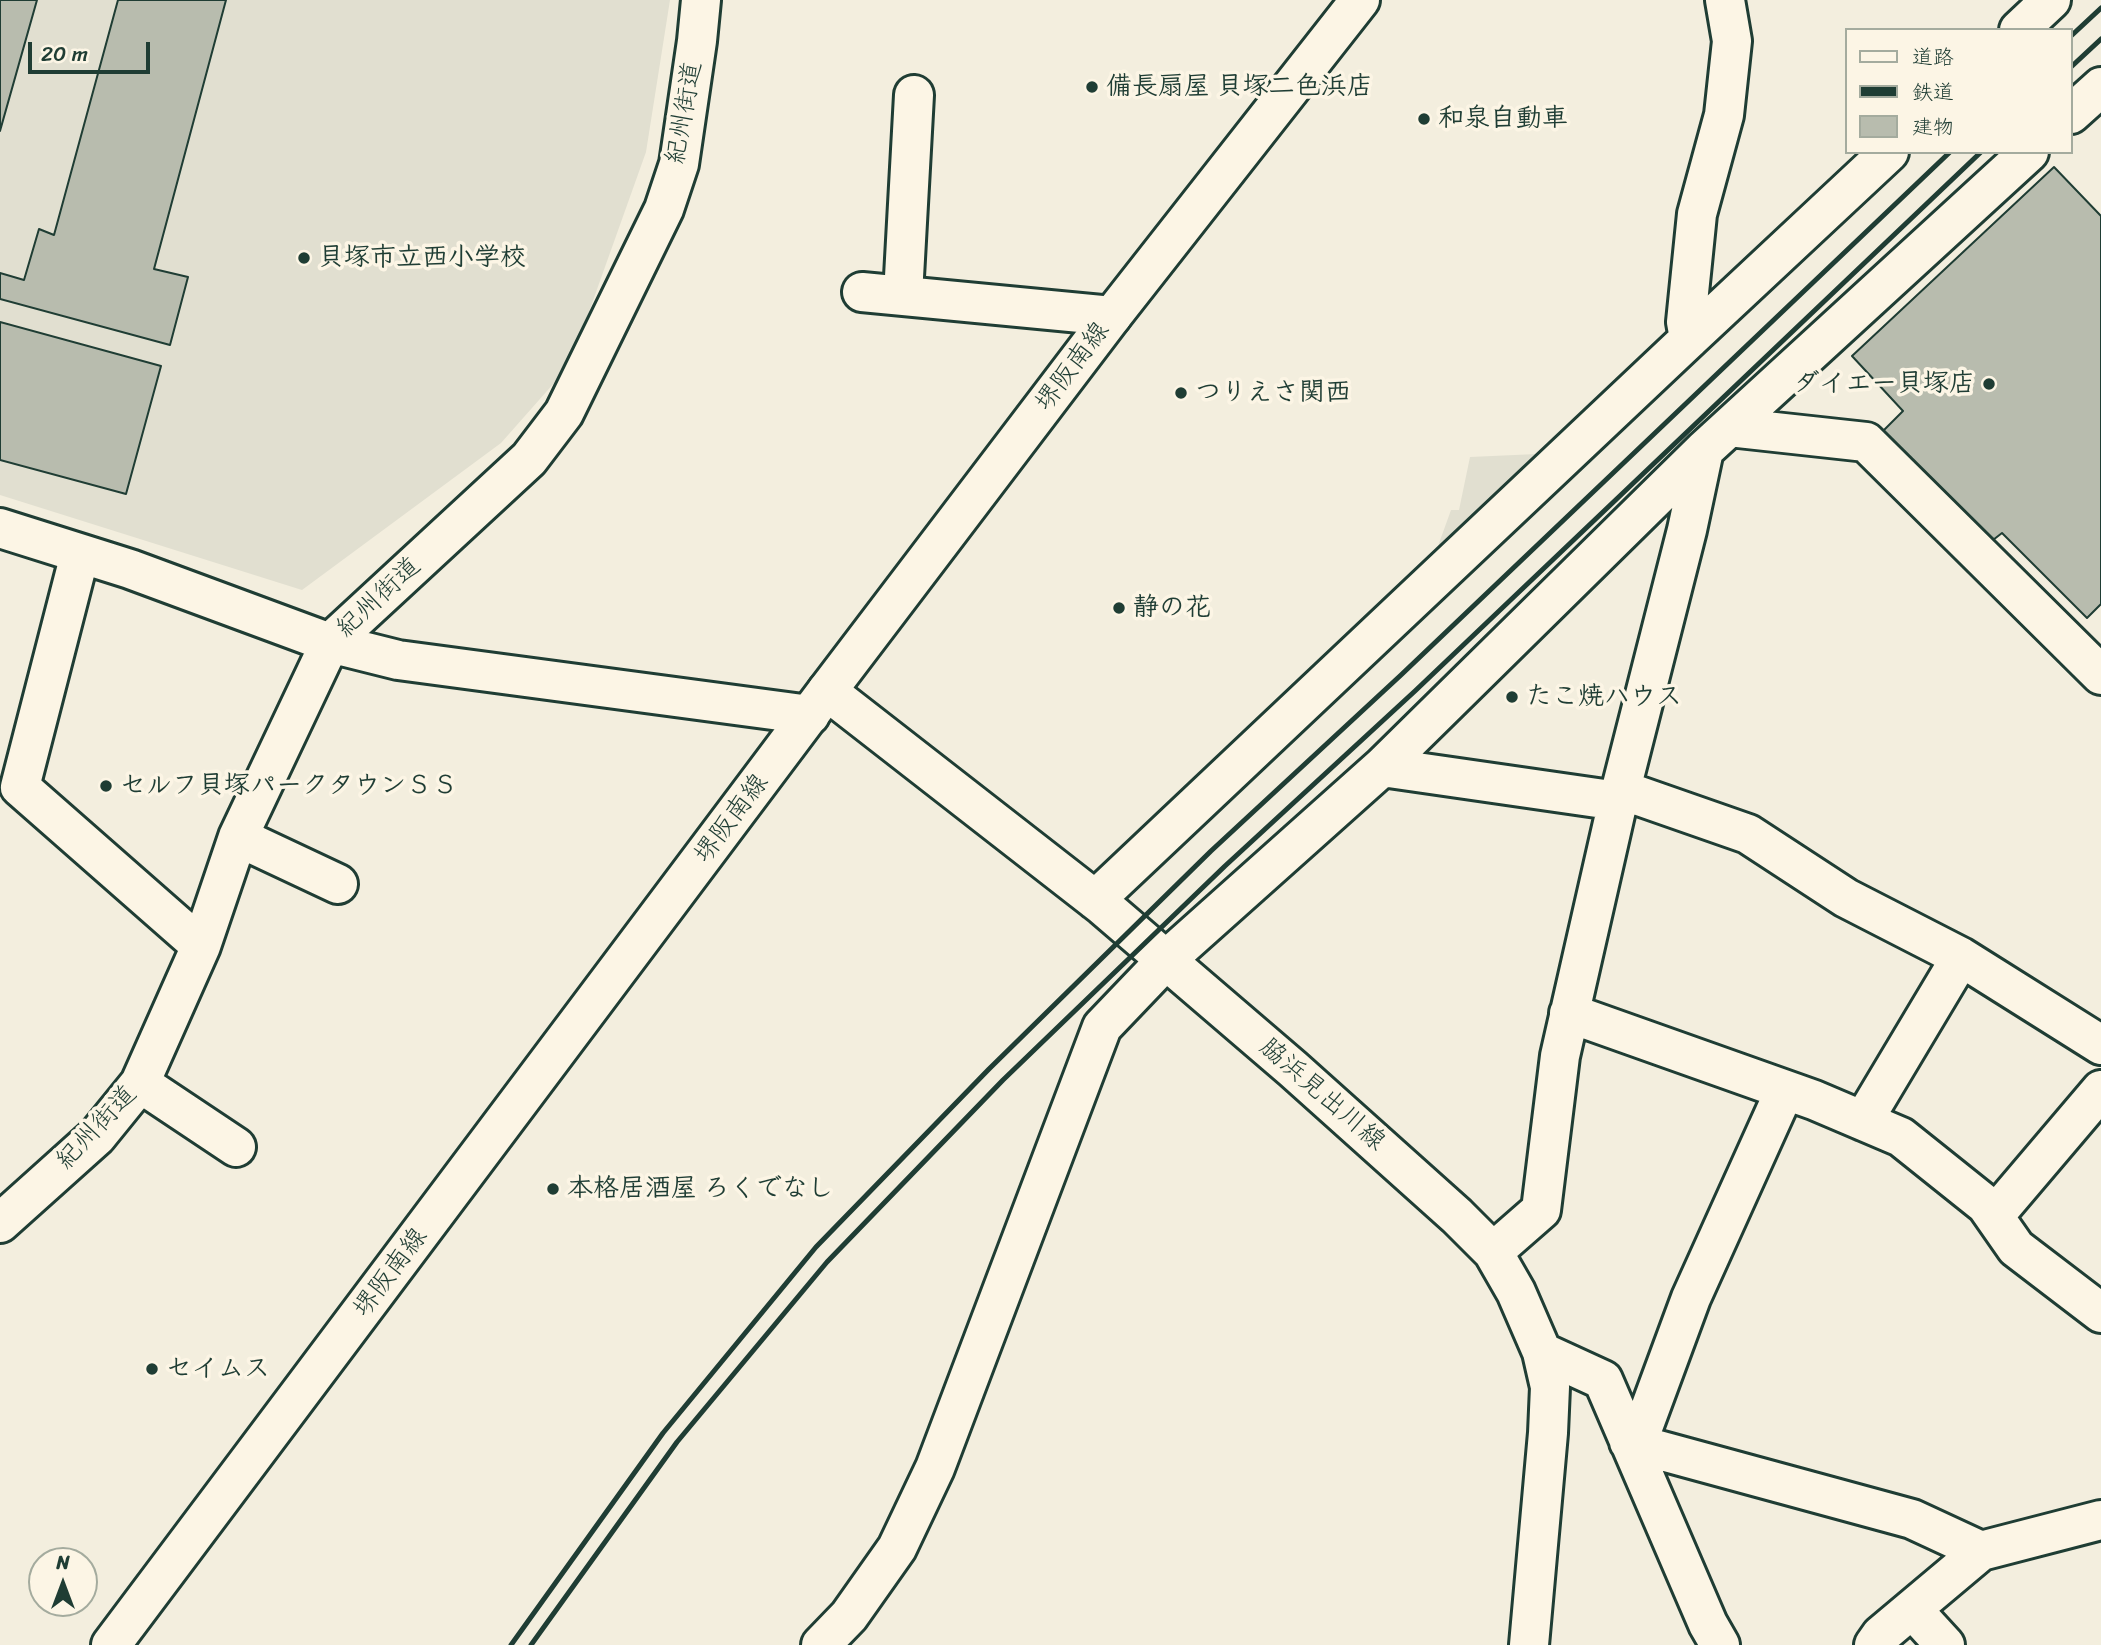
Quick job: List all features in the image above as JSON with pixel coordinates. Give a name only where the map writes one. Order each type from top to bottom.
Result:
[{"type":"street","name":"紀州街道","points":[[0,1223],[97,1136],[140,1083],[201,946],[238,837],[330,642],[529,459],[564,412],[664,209],[679,163],[698,41],[701,0]]},
{"type":"street","name":"堺阪南線","points":[[111,1645],[1112,316],[1360,0]]},
{"type":"street","points":[[1689,339],[1686,322],[1697,214],[1726,103],[1732,41],[1725,0]]},
{"type":"street","points":[[2021,28],[2051,0]]},
{"type":"street","points":[[2073,112],[2101,87]]},
{"type":"street","points":[[903,295],[914,95]]},
{"type":"street","points":[[1095,900],[1887,154]]},
{"type":"street","points":[[821,1645],[849,1616],[897,1548],[935,1468],[1102,1027],[1166,960],[1382,767],[1716,438],[2027,154]]},
{"type":"street","points":[[862,292],[1112,316]]},
{"type":"street","points":[[1716,438],[1866,442],[2101,675]]},
{"type":"street","points":[[1493,1252],[1541,1210],[1560,1056],[1569,1013],[1687,530],[1716,438]]},
{"type":"street","points":[[0,528],[130,569],[330,642],[398,660],[819,703]]},
{"type":"street","points":[[80,554],[20,787],[201,946]]},
{"type":"street","name":"脇浜見出川線","points":[[819,703],[1095,900],[1313,1087],[1457,1216],[1493,1252],[1516,1293],[1542,1352],[1550,1387],[1529,1645]]},
{"type":"street","points":[[1382,767],[1620,796],[1748,834],[1846,898],[1961,957],[2101,1045]]},
{"type":"street","points":[[238,837],[338,884]]},
{"type":"street","points":[[1863,1121],[1961,957]]},
{"type":"street","points":[[1569,1013],[1785,1090],[1901,1137],[1986,1205],[2016,1248],[2101,1313]]},
{"type":"street","points":[[140,1083],[236,1147]]},
{"type":"street","points":[[1633,1443],[1691,1298],[1785,1090]]},
{"type":"street","points":[[1994,1216],[2101,1090]]},
{"type":"street","points":[[1542,1352],[1602,1380],[1633,1443],[1708,1624],[1720,1645]]},
{"type":"street","points":[[1633,1443],[1912,1519],[1981,1551]]},
{"type":"street","points":[[1874,1645],[1881,1635],[1981,1551],[2101,1520]]},
{"type":"street","points":[[1912,1609],[1945,1645]]},
{"type":"shaded area","name":"貝塚市立西小学校","points":[[0,0],[670,0],[646,152],[570,365],[501,443],[302,590],[0,495]]},
{"type":"shaded area","points":[[1537,454],[1547,461],[1429,571],[1451,510],[1459,510],[1470,457]]},
{"type":"building","points":[[0,0],[37,0],[0,131]]},
{"type":"building","points":[[118,0],[226,0],[154,269],[188,277],[170,345],[0,299],[0,273],[24,280],[39,229],[54,235]]},
{"type":"building","name":"ダイエー貝塚店","points":[[2054,167],[2101,216],[2101,604],[2087,618],[2002,533],[1993,540],[1883,431],[1903,411],[1852,356]]},
{"type":"building","points":[[0,322],[161,366],[126,494],[0,460]]},
{"type":"railway","points":[[2073,34],[2101,8]]},
{"type":"railway","points":[[2073,65],[2101,39]]},
{"type":"railway","points":[[511,1645],[663,1433],[816,1247],[989,1069],[1211,851],[1401,675],[1948,154]]},
{"type":"railway","points":[[531,1645],[677,1442],[827,1262],[1003,1080],[1225,866],[1415,691],[1979,154]]},
{"type":"place","name":"備長扇屋 貝塚二色浜店","points":[[1092,87]]},
{"type":"place","name":"和泉自動車","points":[[1424,119]]},
{"type":"place","name":"貝塚市立西小学校","points":[[304,258]]},
{"type":"place","name":"ダイエー貝塚店","points":[[1989,384]]},
{"type":"place","name":"つりえさ関西","points":[[1181,393]]},
{"type":"place","name":"静の花","points":[[1119,608]]},
{"type":"place","name":"たこ焼ハウス","points":[[1512,697]]},
{"type":"place","name":"セルフ貝塚パークタウンＳＳ","points":[[106,786]]},
{"type":"place","name":"本格居酒屋 ろくでなし","points":[[553,1189]]},
{"type":"place","name":"セイムス","points":[[152,1369]]}]
